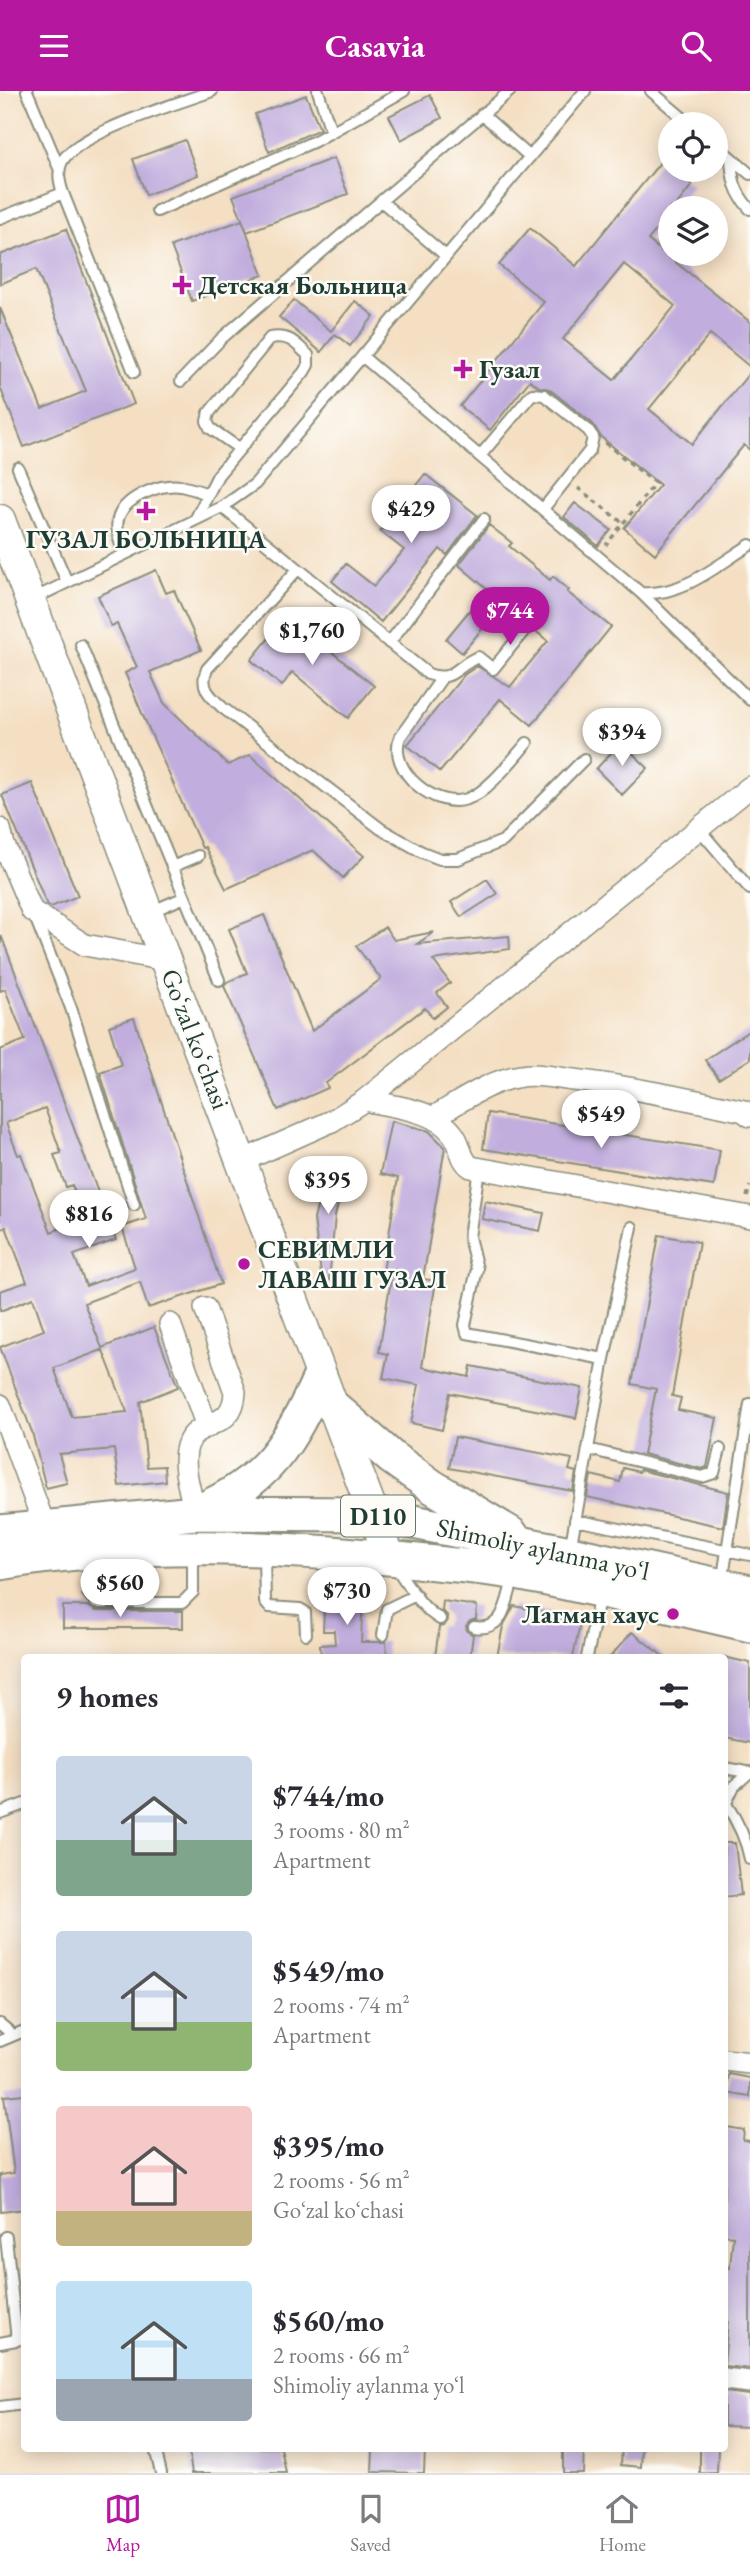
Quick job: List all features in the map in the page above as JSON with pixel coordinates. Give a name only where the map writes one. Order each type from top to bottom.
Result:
[{"type":"main road","name":"Goʻzal koʻchasi","points":[[0,520],[242,1161],[325,1391],[390,1558]]},
{"type":"main road","points":[[195,1513],[226,1500],[269,1465],[325,1391],[392,1458],[520,1558]]},
{"type":"main road","name":"Shimoliy aylanma yoʻl","points":[[0,1532],[195,1513],[373,1514],[520,1558],[601,1591],[750,1625]]},
{"type":"main road","name":"Shimoliy aylanma yoʻl","points":[[0,1563],[45,1556],[193,1549],[264,1548],[390,1558],[520,1558],[570,1553],[736,1589]]},
{"type":"street","points":[[242,1161],[332,1121],[365,1100],[750,787]]},
{"type":"street","points":[[1,840],[32,911],[85,945],[165,960]]},
{"type":"street","points":[[434,1117],[503,1081],[536,1075],[686,1098],[744,1111],[750,1116]]},
{"type":"street","points":[[365,1100],[434,1117],[456,1137],[464,1163],[479,1169],[750,1217]]},
{"type":"street","points":[[195,1513],[186,1448],[197,1430],[228,1417],[234,1405],[235,1392],[205,1308]]},
{"type":"street","points":[[170,1324],[207,1427]]},
{"type":"street","points":[[0,1405],[45,1527]]},
{"type":"street","points":[[728,2060],[750,2063]]},
{"type":"street","points":[[728,2379],[750,2382]]},
{"type":"lane","points":[[27,91],[59,168]]},
{"type":"lane","points":[[134,372],[63,193],[58,179],[59,168],[67,154],[100,133],[212,91]]},
{"type":"lane","points":[[318,91],[331,131]]},
{"type":"lane","points":[[157,211],[331,131],[404,91]]},
{"type":"lane","points":[[181,381],[232,329],[510,91]]},
{"type":"lane","points":[[31,600],[222,507],[255,484],[586,91]]},
{"type":"lane","points":[[651,91],[676,112]]},
{"type":"lane","points":[[482,114],[530,157]]},
{"type":"lane","points":[[728,155],[750,174]]},
{"type":"lane","points":[[731,158],[736,191],[750,209]]},
{"type":"lane","points":[[0,218],[63,193]]},
{"type":"lane","points":[[381,201],[446,256]]},
{"type":"lane","points":[[195,520],[218,475],[240,449],[308,365],[307,355],[292,340],[282,336],[270,338],[209,413],[207,421],[211,428],[240,449]]},
{"type":"lane","points":[[363,357],[598,554],[750,700]]},
{"type":"lane","points":[[480,456],[532,394],[544,395],[588,431],[593,436],[593,443],[543,509]]},
{"type":"lane","points":[[18,468],[66,582]]},
{"type":"lane","points":[[123,554],[118,531],[119,516],[129,503],[155,489],[179,486],[208,494]]},
{"type":"lane","points":[[222,507],[428,674],[441,679]]},
{"type":"lane","points":[[389,643],[484,519]]},
{"type":"lane","points":[[641,593],[657,594],[680,588],[750,545]]},
{"type":"lane","points":[[298,569],[207,669],[203,684],[208,694],[223,708],[381,829],[440,859],[458,859],[480,852],[503,841],[584,759]]},
{"type":"lane","points":[[527,627],[493,669],[478,657],[464,662],[441,679],[400,737],[396,748],[401,767],[411,780],[444,799],[456,801],[469,799],[498,774],[527,743]]},
{"type":"lane","points":[[81,645],[219,980]]},
{"type":"lane","points":[[699,829],[750,889]]},
{"type":"lane","points":[[172,867],[198,856]]},
{"type":"lane","points":[[148,913],[185,897]]},
{"type":"lane","points":[[32,911],[72,1008],[134,1205]]},
{"type":"lane","points":[[479,1169],[469,1237],[477,1269],[465,1325],[467,1333],[604,1359]]},
{"type":"lane","points":[[570,1553],[604,1359],[632,1227]]},
{"type":"lane","points":[[736,1589],[727,1550],[750,1404]]},
{"type":"lane","points":[[588,1449],[702,1477],[714,1473],[720,1449]]},
{"type":"lane","points":[[575,1520],[750,1555]]},
{"type":"lane","points":[[264,1548],[265,1602],[270,1607],[300,1609],[305,1612],[306,1634]]},
{"type":"lane","points":[[88,1553],[89,1593],[96,1603],[182,1603],[193,1592],[193,1549]]},
{"type":"lane","points":[[390,1558],[431,1614],[440,1619]]},
{"type":"lane","points":[[474,1627],[486,1629],[501,1618],[520,1558]]},
{"type":"lane","points":[[588,1654],[601,1591]]},
{"type":"lane","points":[[383,1635],[387,1609],[416,1595]]},
{"type":"lane","points":[[728,1769],[749,1772]]},
{"type":"lane","points":[[728,1799],[734,1786],[749,1772]]},
{"type":"lane","points":[[0,1813],[21,1805]]},
{"type":"lane","points":[[728,1811],[742,1832],[750,1859]]},
{"type":"lane","points":[[0,2024],[12,2034]]},
{"type":"lane","points":[[0,2041],[21,2032]]},
{"type":"lane","points":[[0,2343],[21,2339],[6,2237]]},
{"type":"lane","points":[[0,2407],[21,2404]]},
{"type":"lane","points":[[156,2452],[161,2473]]},
{"type":"path","points":[[593,443],[605,443],[655,483],[598,554]]},
{"type":"path","points":[[567,479],[623,523]]},
{"type":"building","points":[[306,95],[320,129],[269,152],[255,114]]},
{"type":"building","points":[[430,95],[442,118],[401,140],[389,116]]},
{"type":"building","points":[[185,140],[198,175],[146,195],[133,159]]},
{"type":"building","points":[[334,158],[348,194],[247,232],[233,196]]},
{"type":"building","points":[[658,165],[658,182],[688,182],[692,185],[683,196],[658,196],[658,228],[648,240],[658,248],[658,266],[680,266],[750,322],[750,367],[710,334],[649,409],[692,444],[750,372],[750,450],[744,445],[655,554],[624,528],[660,485],[601,437],[593,424],[549,389],[539,387],[530,380],[490,430],[460,406],[544,302],[499,265],[530,228],[576,266]],"holes":[[[624,264],[675,306],[614,380],[563,339]]]},
{"type":"building","points":[[242,220],[263,275],[192,301],[171,246]]},
{"type":"building","points":[[66,229],[134,404],[24,447],[0,387],[0,308],[42,409],[86,391],[36,269],[0,284],[0,255]]},
{"type":"building","points":[[294,300],[331,331],[355,301],[374,316],[350,346],[335,334],[321,352],[279,317]]},
{"type":"building","points":[[425,474],[477,515],[447,555],[440,549],[381,622],[332,581],[346,564],[374,586],[404,550],[380,531]]},
{"type":"building","points":[[575,503],[611,530],[598,546],[564,517]]},
{"type":"building","points":[[489,525],[512,543],[509,546],[550,580],[553,576],[569,590],[567,592],[611,627],[532,725],[500,699],[440,772],[407,745],[464,675],[477,666],[510,687],[548,641],[534,630],[532,621],[523,621],[503,604],[462,653],[446,639],[487,589],[459,565]]},
{"type":"building","points":[[156,570],[166,593],[174,590],[201,650],[150,672],[164,703],[228,765],[250,755],[364,856],[343,878],[313,850],[226,889],[205,847],[202,848],[125,673],[137,667],[117,624],[111,626],[98,596]]},
{"type":"building","points":[[287,616],[374,686],[348,718],[292,672],[282,686],[251,660]]},
{"type":"building","points":[[621,742],[648,768],[622,795],[596,769]]},
{"type":"building","points":[[32,783],[78,896],[51,907],[47,905],[2,795]]},
{"type":"building","points":[[487,879],[497,894],[461,917],[451,902]]},
{"type":"building","points":[[264,915],[312,1031],[381,979],[356,946],[385,927],[394,940],[434,932],[417,944],[509,936],[510,949],[433,960],[450,983],[437,993],[447,1007],[433,1018],[425,1008],[326,1083],[328,1088],[278,1110],[224,986],[247,973],[229,929]]},
{"type":"building","points":[[1,935],[116,1240],[74,1255],[86,1286],[135,1268],[122,1227],[146,1219],[100,1072],[121,1065],[109,1026],[134,1018],[221,1284],[148,1308],[140,1282],[84,1303],[102,1348],[154,1327],[178,1387],[140,1402],[147,1467],[164,1466],[165,1481],[119,1486],[114,1449],[59,1454],[67,1483],[46,1488],[32,1432],[0,1347],[44,1330],[33,1298],[0,1311],[0,1291],[27,1282],[6,1227],[0,1230],[0,1050],[25,1040],[5,989],[0,991]],"holes":[[[45,1108],[61,1153],[54,1155],[66,1187],[72,1185],[85,1219],[51,1232],[6,1123]],[[102,1348],[127,1412],[72,1417],[54,1368]]]},
{"type":"building","points":[[750,1030],[750,1059],[719,1079],[705,1060]]},
{"type":"building","points":[[488,1113],[720,1150],[714,1186],[483,1149]]},
{"type":"building","points":[[391,1121],[429,1131],[445,1147],[423,1279],[436,1281],[422,1367],[469,1377],[471,1366],[582,1388],[576,1418],[450,1393],[442,1430],[411,1423],[419,1385],[383,1378],[388,1354],[379,1352],[392,1273],[383,1272],[398,1178],[380,1174]]},
{"type":"building","points":[[328,1164],[347,1169],[335,1216],[329,1282],[322,1282],[314,1219]]},
{"type":"building","points":[[485,1201],[544,1213],[540,1231],[482,1219]]},
{"type":"building","points":[[659,1235],[699,1242],[672,1396],[681,1398],[678,1410],[717,1418],[707,1467],[702,1469],[643,1454],[656,1389],[632,1384]]},
{"type":"building","points":[[455,1437],[572,1459],[569,1470],[576,1472],[573,1491],[449,1468]]},
{"type":"building","points":[[623,1468],[728,1492],[723,1527],[587,1497],[591,1475],[620,1482]]},
{"type":"building","points":[[325,1590],[363,1592],[361,1642],[386,1642],[387,1654],[321,1654],[320,1645],[335,1644],[334,1631],[323,1631]]},
{"type":"building","points":[[443,1601],[477,1606],[476,1619],[466,1626],[467,1631],[473,1635],[470,1654],[435,1654],[439,1627],[444,1626],[448,1620],[442,1611]]},
{"type":"building","points":[[63,1606],[88,1606],[96,1611],[183,1611],[183,1628],[63,1628]]},
{"type":"building","points":[[514,1606],[581,1619],[574,1654],[498,1654],[503,1626]]},
{"type":"building","points":[[632,1632],[660,1654],[613,1654]]},
{"type":"building","points":[[728,1658],[750,1663],[750,1743],[728,1739]]},
{"type":"building","points":[[728,1843],[735,1843],[741,1895],[728,1897]]},
{"type":"building","points":[[729,2074],[750,2078],[750,2097],[728,2093]]},
{"type":"building","points":[[21,2094],[21,2209],[1,2212],[0,2175],[14,2173],[4,2096]]},
{"type":"building","points":[[728,2127],[744,2130],[743,2140],[750,2141],[750,2369],[728,2366],[728,2268],[733,2236],[728,2235]]},
{"type":"building","points":[[728,2392],[750,2395],[750,2427],[728,2426]]},
{"type":"building","points":[[189,2452],[282,2452],[286,2473],[192,2473]]},
{"type":"building","points":[[373,2452],[425,2452],[424,2473],[372,2472]]},
{"type":"building","points":[[563,2452],[584,2452],[583,2473],[563,2473]]},
{"type":"building","points":[[622,2452],[642,2452],[641,2467],[621,2465]]},
{"type":"building","points":[[700,2452],[718,2452],[717,2473],[700,2473]]},
{"type":"place","name":"Детская Больница","points":[[182,285]]},
{"type":"place","name":"Гузал","points":[[463,369]]},
{"type":"place","name":"ГУЗАЛ БОЛЬНИЦА","points":[[146,511]]},
{"type":"place","name":"СЕВИМЛИ ЛАВАШ ГУЗАЛ","points":[[244,1264]]},
{"type":"place","name":"Лагман хаус","points":[[673,1614]]}]
